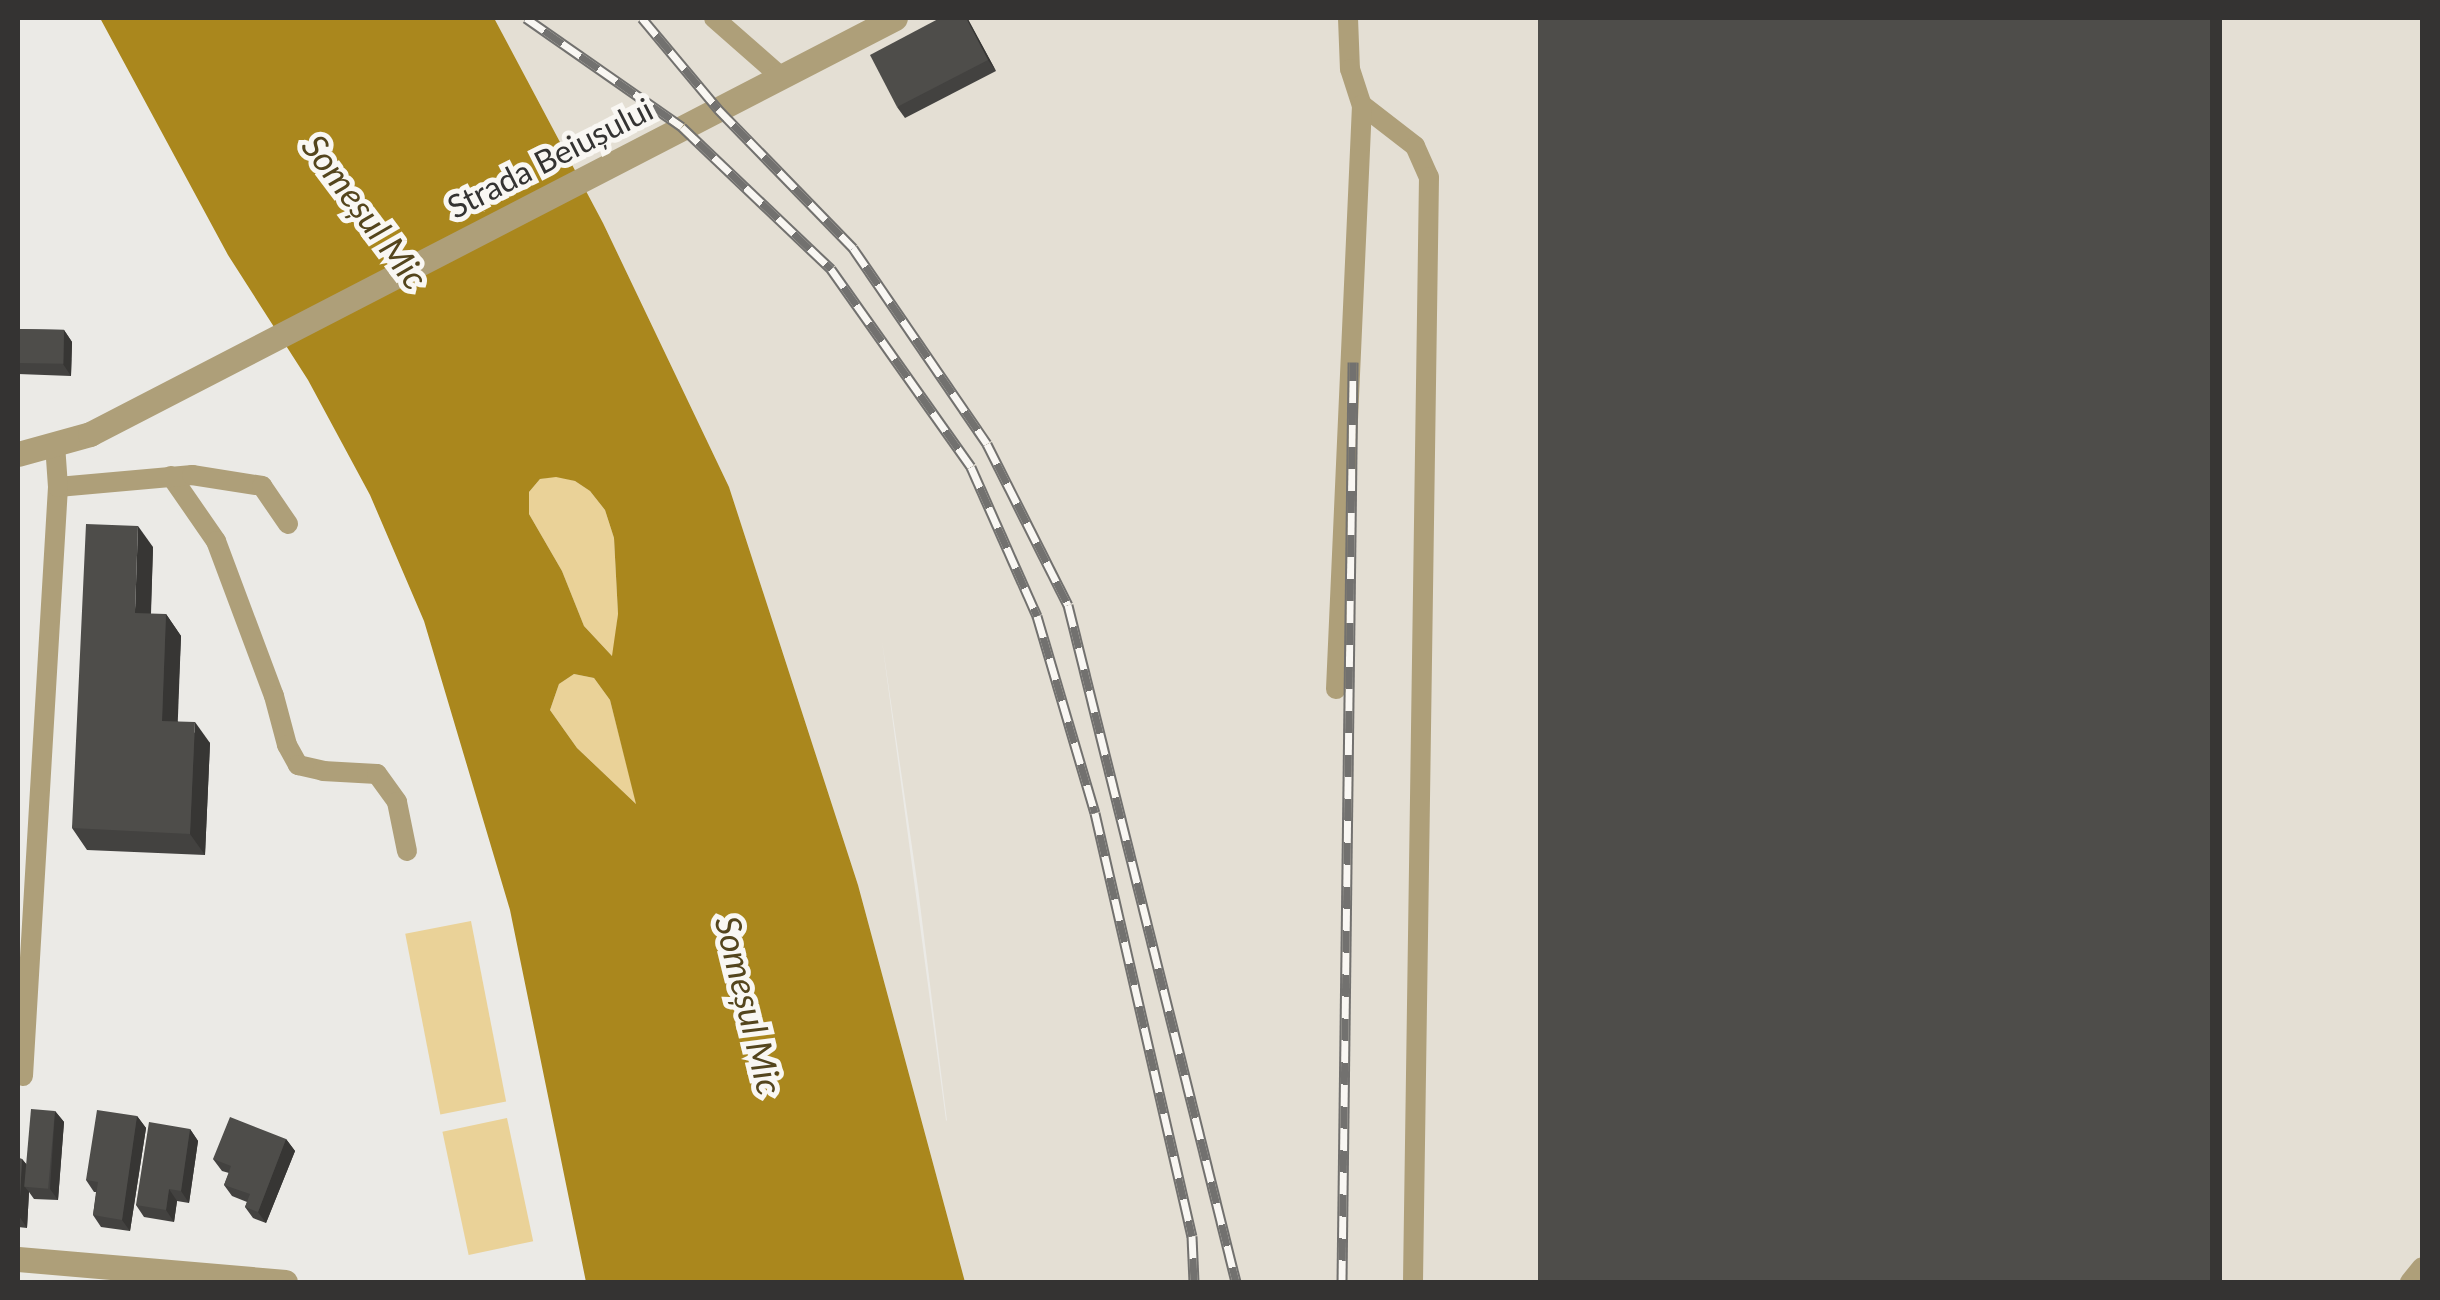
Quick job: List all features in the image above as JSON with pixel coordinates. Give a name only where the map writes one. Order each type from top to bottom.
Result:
[{"type":"street","name":"Strada Beiușului","points":[[18,454],[90,434],[894,18]]},
{"type":"street","points":[[18,1258],[118,1274],[285,1282]]},
{"type":"lane","points":[[714,18],[780,76]]},
{"type":"lane","points":[[1336,688],[1362,105],[1350,69],[1348,18]]},
{"type":"lane","points":[[1362,105],[1416,146],[1429,176],[1413,1282]]},
{"type":"lane","points":[[23,1076],[58,487],[55,444]]},
{"type":"lane","points":[[58,487],[192,474],[262,486],[288,524]]},
{"type":"lane","points":[[171,476],[216,541],[274,696],[286,745],[298,765],[323,772],[377,774],[397,802],[407,851]]},
{"type":"lane","points":[[2410,1282],[2422,1266]]},
{"type":"shaded area","points":[[494,18],[2422,18],[2422,1282],[965,1282],[858,885],[729,487],[603,223]],"holes":[[[882,641],[918,888],[947,1121]]]},
{"type":"shaded area","points":[[556,476],[575,481],[590,491],[605,510],[614,538],[618,614],[613,657],[584,626],[562,571],[529,514],[529,492],[540,479]]},
{"type":"shaded area","points":[[574,674],[594,678],[610,700],[637,805],[577,748],[550,710],[559,684]]},
{"type":"shaded area","points":[[471,921],[506,1102],[440,1114],[405,934]]},
{"type":"shaded area","points":[[507,1118],[533,1241],[469,1255],[442,1132]]},
{"type":"water","name":"Someșul Mic","points":[[100,18],[494,18],[603,223],[729,487],[858,885],[965,1282],[586,1282],[510,910],[424,621],[370,495],[308,380],[228,255]],"holes":[[[540,479],[575,481],[590,491],[605,510],[614,538],[618,614],[612,656],[584,626],[562,571],[529,514],[529,492]],[[574,674],[594,678],[610,700],[636,804],[577,748],[550,710],[559,684]]]},
{"type":"building","points":[[940,18],[966,18],[988,60],[897,107],[870,55]]},
{"type":"building","points":[[1538,18],[2210,18],[2210,1282],[1538,1282]]},
{"type":"building","points":[[18,329],[64,330],[63,364],[18,363]]},
{"type":"building","points":[[86,524],[138,526],[135,613],[166,614],[162,721],[195,722],[190,834],[72,828]]},
{"type":"building","points":[[31,1109],[55,1111],[48,1189],[24,1187]]},
{"type":"building","points":[[97,1110],[137,1116],[122,1220],[93,1215],[98,1182],[86,1180]]},
{"type":"building","points":[[230,1117],[286,1139],[258,1212],[245,1207],[250,1194],[224,1185],[231,1166],[213,1159]]},
{"type":"building","points":[[149,1122],[190,1129],[181,1191],[169,1189],[166,1210],[136,1205]]},
{"type":"building","points":[[18,1158],[22,1159],[19,1216],[18,1216]]},
{"type":"railway","points":[[526,18],[682,127],[831,269],[971,467],[1037,616],[1095,813],[1192,1236],[1194,1282]]},
{"type":"railway","points":[[642,18],[718,109],[853,248],[987,444],[1068,605],[1236,1282]]},
{"type":"railway","points":[[1342,1282],[1353,362]]}]
